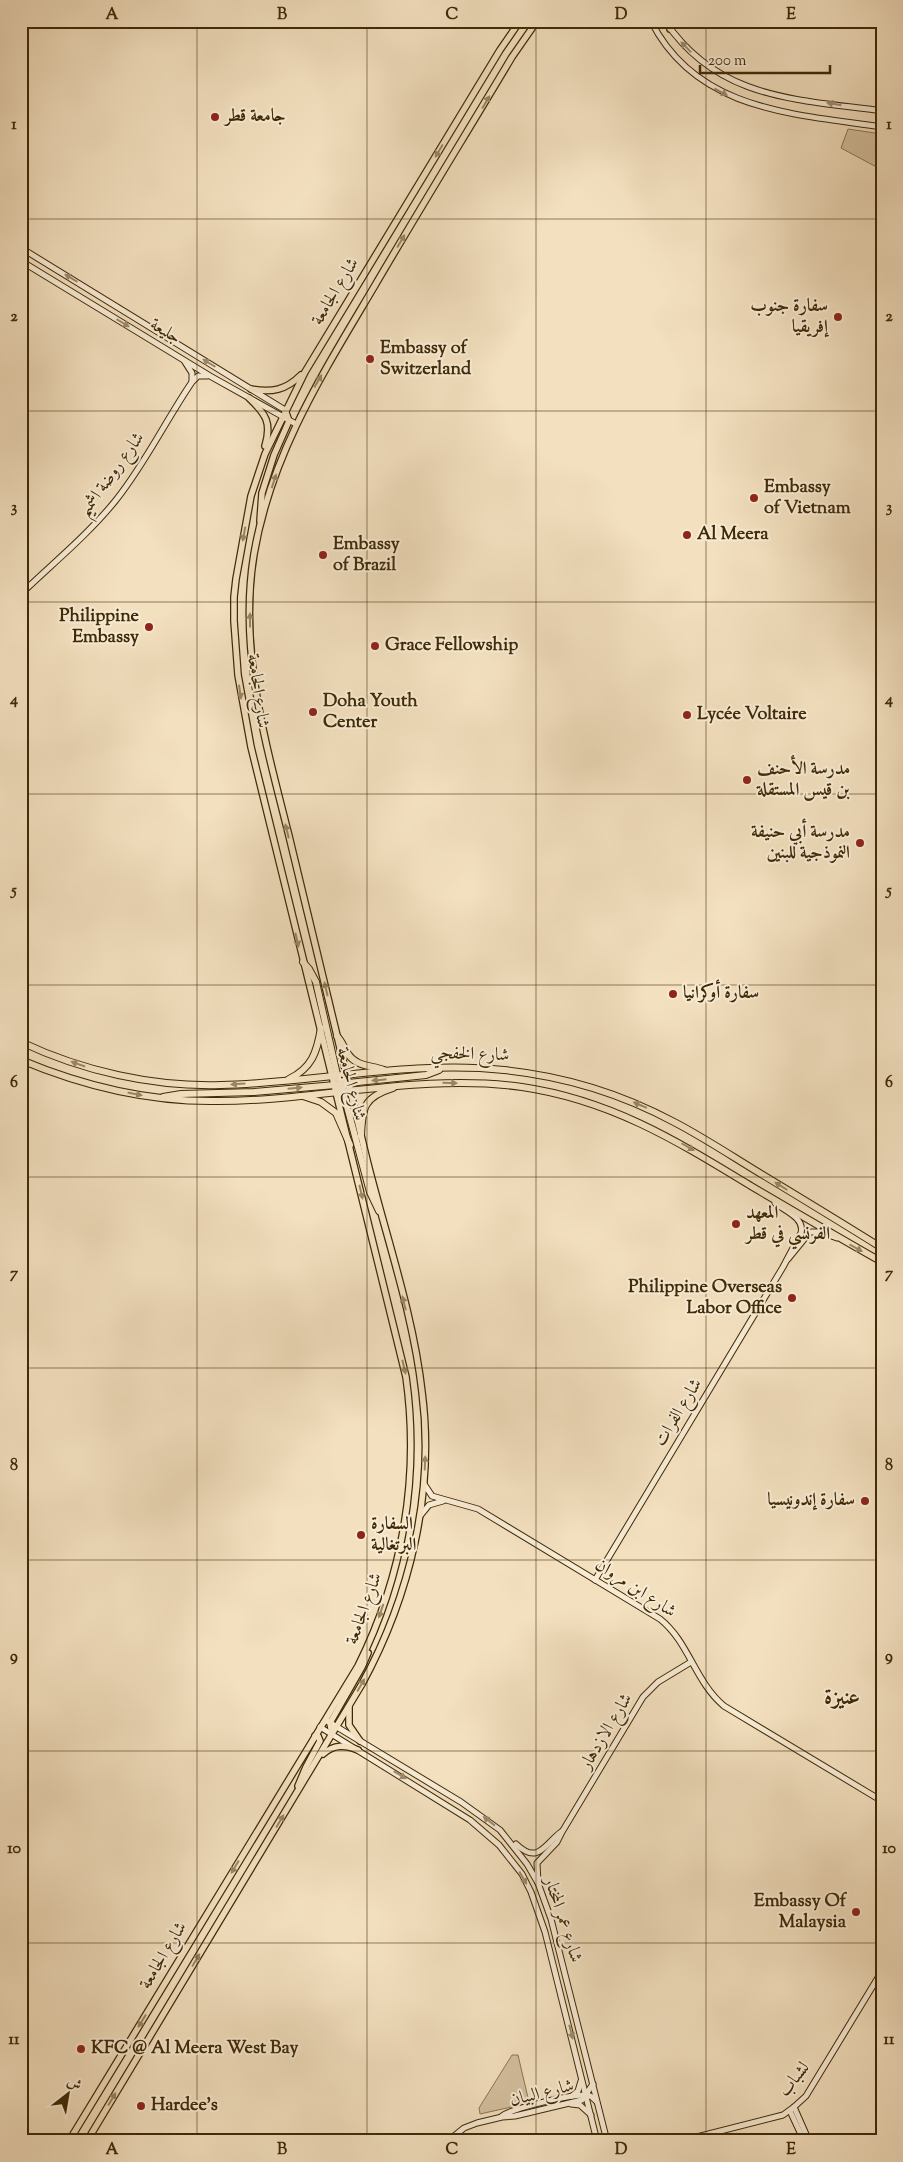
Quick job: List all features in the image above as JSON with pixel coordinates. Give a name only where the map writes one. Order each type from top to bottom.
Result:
[{"type":"highway","points":[[303,962],[312,973],[316,982],[370,1192],[379,1211]]},
{"type":"highway","points":[[286,1080],[302,1072],[312,1060],[317,1049],[320,1028]]},
{"type":"highway","points":[[337,1036],[349,1056],[357,1062],[387,1072]]},
{"type":"highway","name":"شارع الخفجي","points":[[21,1042],[80,1065],[104,1072],[180,1084],[220,1085],[286,1080],[341,1085],[479,1083],[514,1087],[588,1103],[630,1118],[666,1134],[882,1262]]},
{"type":"highway","name":"شارع الخفجي","points":[[21,1060],[75,1080],[159,1098],[218,1101],[299,1095],[341,1085]]},
{"type":"highway","points":[[159,1098],[181,1094],[238,1093],[341,1085],[426,1075],[442,1068]]},
{"type":"highway","name":"شارع الخفجي","points":[[341,1085],[346,1075],[442,1068],[503,1070],[545,1076],[602,1091],[645,1107],[682,1126],[882,1248]]},
{"type":"highway","points":[[361,1136],[362,1113],[367,1103],[378,1094],[401,1085]]},
{"type":"highway","points":[[299,1095],[317,1100],[332,1110],[339,1118],[350,1144]]},
{"type":"main road","name":"شارع الجامعة","points":[[87,2141],[371,1667],[391,1623],[406,1579],[419,1518],[424,1484],[426,1432],[418,1363],[361,1136],[320,1028],[244,719],[234,634],[236,579],[251,496],[265,454],[285,410],[305,372],[500,50],[520,21]]},
{"type":"main road","name":"شارع الجامعة","points":[[346,1075],[262,732],[253,671],[250,617],[254,557],[260,528],[283,455],[315,386],[512,57],[537,21]]},
{"type":"main road","points":[[669,21],[670,29]]},
{"type":"main road","points":[[251,388],[270,391],[284,389],[305,372]]},
{"type":"main road","points":[[249,398],[260,409],[268,424],[265,454]]},
{"type":"main road","points":[[260,528],[262,493],[274,455],[289,421],[285,410]]},
{"type":"main road","name":"شارع الجامعة","points":[[68,2141],[320,1727],[328,1721],[367,1648],[394,1574],[406,1518],[411,1476],[410,1417],[406,1377],[350,1144],[341,1085]]},
{"type":"main road","points":[[350,1704],[349,1725],[360,1741]]},
{"type":"main road","points":[[328,1721],[332,1734]]},
{"type":"main road","points":[[298,1791],[301,1778],[320,1741],[318,1736],[315,1736]]},
{"type":"main road","points":[[317,1759],[333,1747],[343,1746],[358,1750]]},
{"type":"street","points":[[651,21],[667,46],[686,67],[708,84],[731,97],[768,109],[869,125],[882,129]]},
{"type":"street","points":[[665,21],[670,29],[702,62],[726,78],[744,86],[782,96],[882,111]]},
{"type":"street","name":"جليعة","points":[[21,248],[285,410]]},
{"type":"street","name":"جليعة","points":[[21,261],[210,376],[296,424]]},
{"type":"street","points":[[181,358],[192,373],[192,382]]},
{"type":"street","points":[[192,382],[198,376],[210,376]]},
{"type":"street","name":"شارع روضة اشميم","points":[[21,594],[91,528],[116,500],[192,382]]},
{"type":"street","name":"شارع الفرات","points":[[595,1580],[788,1260],[801,1233],[802,1224],[769,1196]]},
{"type":"street","name":"شارع الفرات","points":[[788,1260],[810,1232],[820,1232],[839,1238]]},
{"type":"street","name":"شارع ابن مروان","points":[[424,1484],[430,1495],[444,1501],[478,1509],[668,1625],[681,1641],[707,1690],[724,1706],[882,1801]]},
{"type":"street","points":[[419,1518],[429,1505],[444,1501]]},
{"type":"street","name":"شارع الازدهار","points":[[538,1884],[537,1863],[557,1842],[643,1697],[654,1685],[691,1662]]},
{"type":"street","name":"شارع عمر المختار","points":[[328,1721],[466,1805],[494,1825],[510,1840],[538,1884],[554,1928],[608,2141]]},
{"type":"street","name":"شارع عمر المختار","points":[[320,1727],[470,1820],[493,1838],[514,1863],[531,1892],[545,1932],[598,2141]]},
{"type":"street","name":"شارع الازدهار","points":[[510,1840],[526,1852],[536,1853],[545,1848],[562,1832]]},
{"type":"street","name":"لشباب","points":[[681,2141],[782,2115],[792,2109],[803,2099],[813,2085],[882,1971]]},
{"type":"street","points":[[570,2097],[579,2089],[581,2075]]},
{"type":"street","name":"شارع البيان","points":[[448,2141],[464,2128],[502,2117],[515,2116],[582,2100],[593,2084]]},
{"type":"street","name":"شارع البيان","points":[[502,2117],[512,2111],[570,2097],[586,2095],[598,2102]]},
{"type":"street","points":[[553,2106],[576,2104],[592,2116]]},
{"type":"street","points":[[792,2109],[804,2141]]},
{"type":"street","points":[[792,2109],[809,2141]]},
{"type":"shaded area","points":[[848,129],[882,134],[882,170],[841,148]]},
{"type":"shaded area","points":[[512,2055],[518,2055],[528,2098],[525,2104],[480,2114],[479,2108]]},
{"type":"place","name":"جامعة قطر","points":[[215,117]]},
{"type":"place","name":"سفارة جنوب إفريقيا","points":[[838,317]]},
{"type":"place","name":"Embassy of Switzerland","points":[[370,359]]},
{"type":"place","name":"Embassy of Vietnam","points":[[754,498]]},
{"type":"place","name":"Al Meera","points":[[687,535]]},
{"type":"place","name":"Embassy of Brazil","points":[[323,555]]},
{"type":"place","name":"Philippine Embassy","points":[[149,627]]},
{"type":"place","name":"Grace Fellowship","points":[[375,646]]},
{"type":"place","name":"Doha Youth Center","points":[[313,712]]},
{"type":"place","name":"Lycée Voltaire","points":[[687,715]]},
{"type":"place","name":"مدرسة الأحنف بن قيس المستقلة","points":[[747,780]]},
{"type":"place","name":"مدرسة أبي حنيفة النموذجية للبنين","points":[[860,843]]},
{"type":"place","name":"سفارة أوكرانيا","points":[[673,994]]},
{"type":"place","name":"المعهد الفرنسي في قطر","points":[[736,1224]]},
{"type":"place","name":"Philippine Overseas Labor Office","points":[[792,1298]]},
{"type":"place","name":"سفارة إندونيسيا","points":[[865,1501]]},
{"type":"place","name":"السفارة البرتغالية","points":[[361,1535]]},
{"type":"place","name":"Embassy Of Malaysia","points":[[856,1912]]},
{"type":"place","name":"KFC @ Al Meera West Bay","points":[[81,2049]]},
{"type":"place","name":"Hardee's","points":[[141,2106]]},
{"type":"district","name":"عنيزة","points":[[842,1699]]}]
